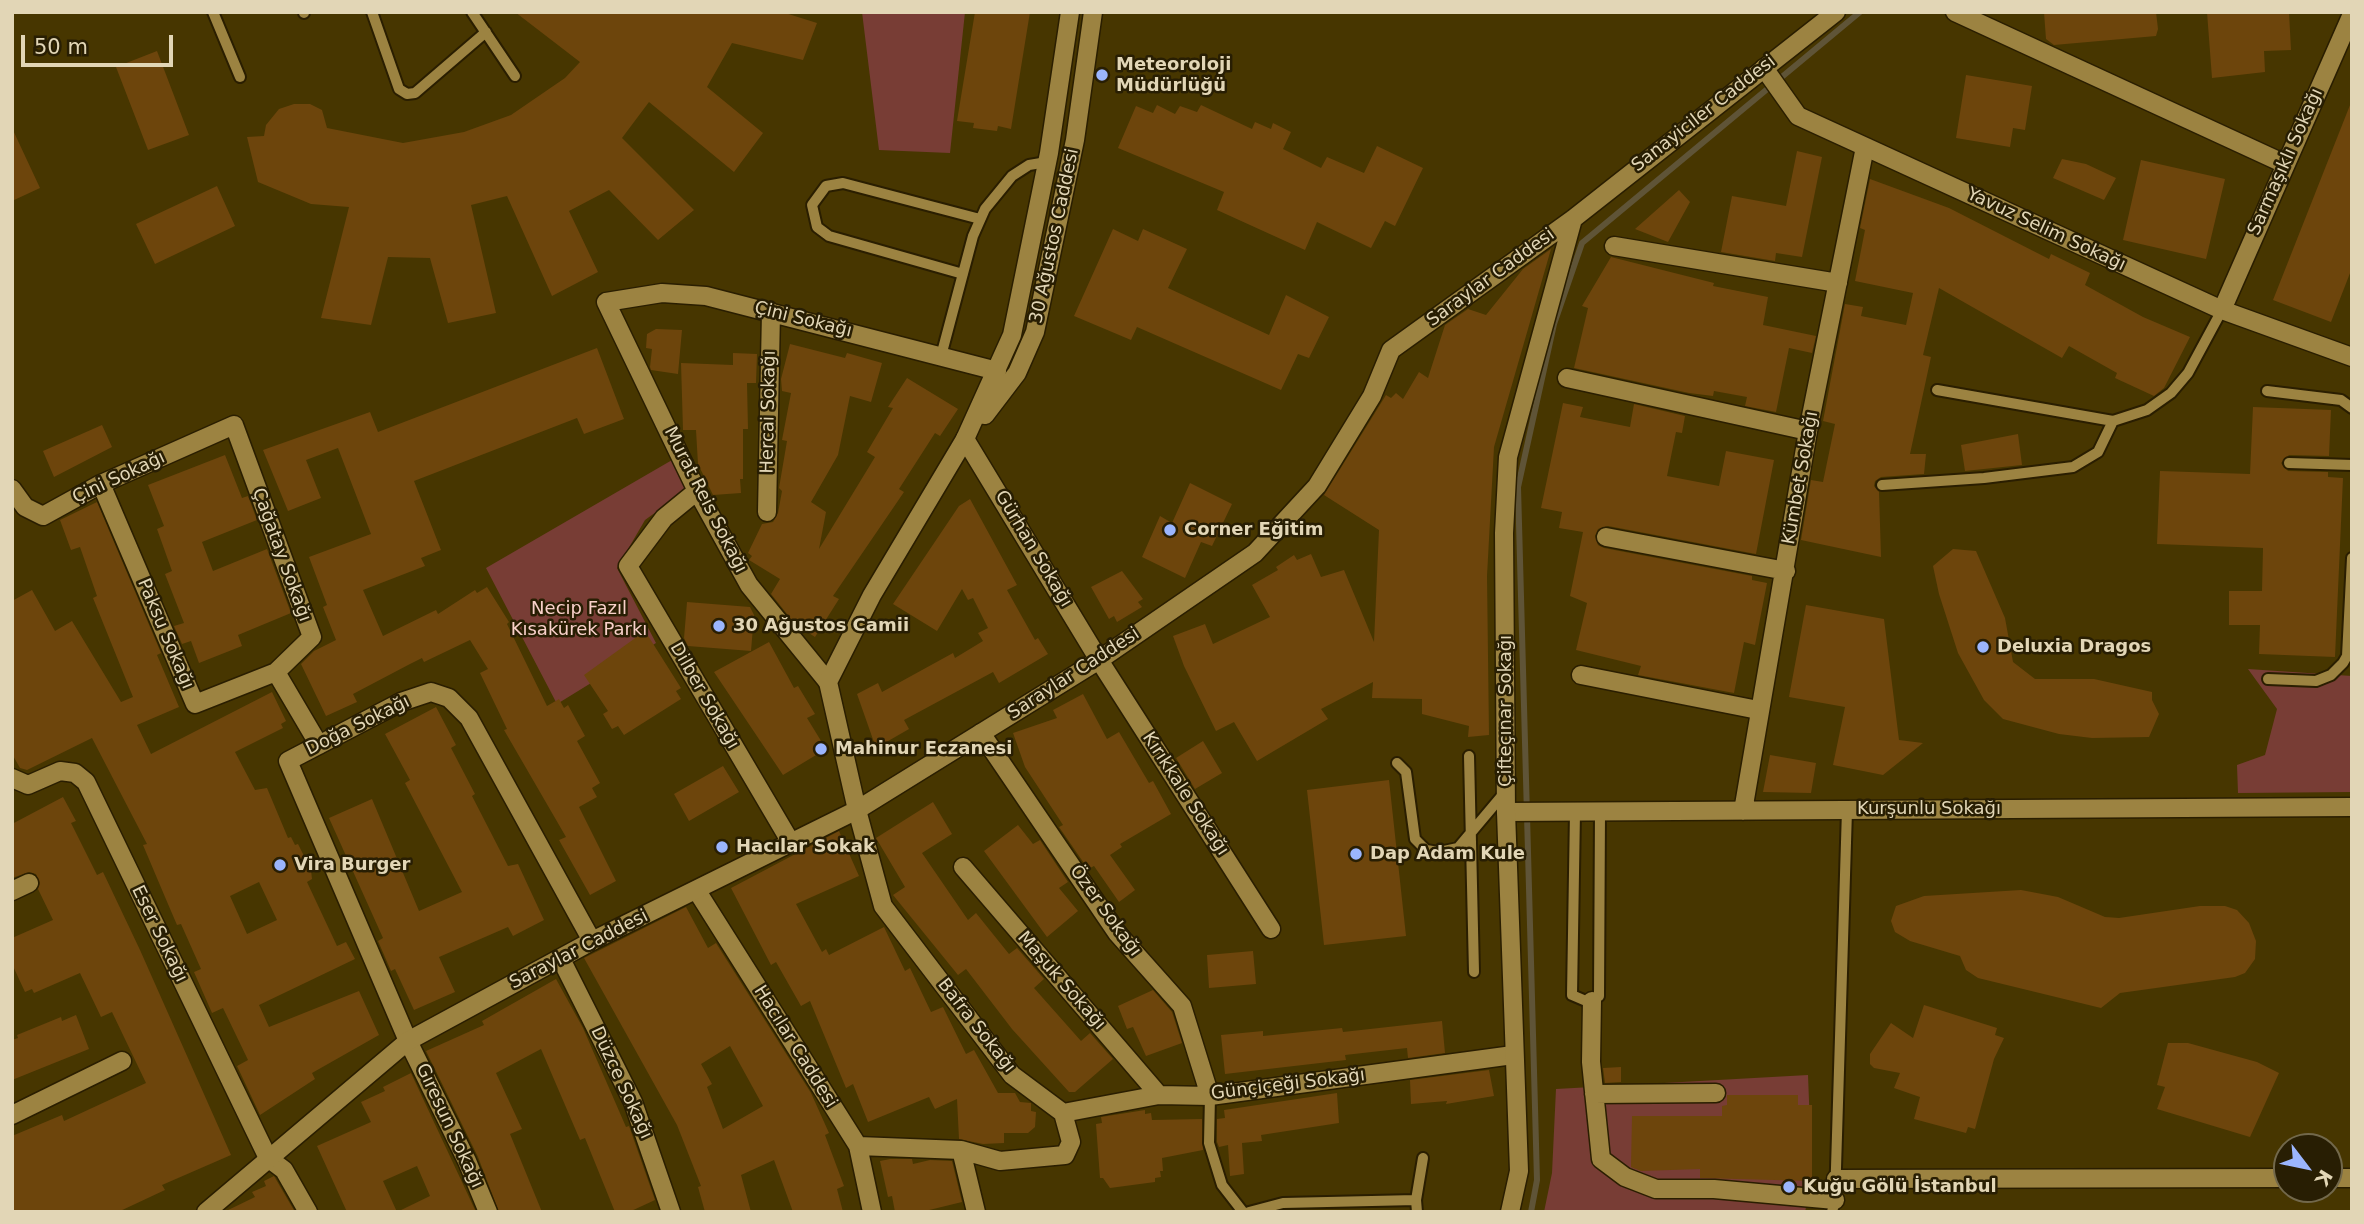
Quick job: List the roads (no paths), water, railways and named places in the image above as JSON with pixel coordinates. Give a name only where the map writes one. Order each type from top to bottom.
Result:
[{"type":"street","name":"30 Ağustos Caddesi","points":[[828,682],[872,595],[965,439],[1012,335],[1047,162],[1070,12]]},
{"type":"street","name":"30 Ağustos Caddesi","points":[[965,439],[1017,373],[1035,332],[1075,140],[1093,12]]},
{"type":"street","name":"Sanayiciler Caddesi","points":[[1573,219],[1836,12]]},
{"type":"street","points":[[1955,12],[2285,164]]},
{"type":"street","name":"Sarmaşıklı Sokağı","points":[[2222,310],[2352,14]]},
{"type":"street","name":"Yavuz Selim Sokağı","points":[[1764,68],[1798,116],[2222,310],[2351,354]]},
{"type":"street","name":"Kümbet Sokağı","points":[[1743,811],[1758,710],[1786,571],[1808,431],[1865,146]]},
{"type":"street","name":"Saraylar Caddesi","points":[[206,1212],[408,1041],[592,941],[857,810],[1099,660],[1255,553],[1317,486],[1372,397],[1391,350],[1573,219]]},
{"type":"street","name":"Çifteçınar Sokağı","points":[[1510,1212],[1519,1171],[1506,812],[1504,533],[1508,457],[1573,219]]},
{"type":"street","points":[[1614,246],[1838,284]]},
{"type":"street","name":"Çini Sokağı","points":[[606,302],[662,293],[706,296],[997,371]]},
{"type":"street","name":"Murat Reis Sokağı","points":[[606,302],[698,491],[749,585],[828,682]]},
{"type":"street","name":"Hercai Sokağı","points":[[767,512],[771,312]]},
{"type":"street","points":[[1567,378],[1808,431]]},
{"type":"street","name":"Çini Sokağı","points":[[12,489],[24,507],[43,516],[102,484],[234,425]]},
{"type":"street","name":"Çağatay Sokağı","points":[[234,425],[312,637],[276,672]]},
{"type":"street","name":"Gürhan Sokağı","points":[[965,439],[1099,660]]},
{"type":"street","name":"Paksu Sokağı","points":[[102,484],[195,704],[276,672]]},
{"type":"street","name":"Dilber Sokağı","points":[[698,491],[664,518],[628,566],[790,841]]},
{"type":"street","points":[[1606,537],[1786,571]]},
{"type":"street","name":"Kırıkkale Sokağı","points":[[1099,660],[1271,929]]},
{"type":"street","points":[[276,672],[319,744]]},
{"type":"street","points":[[1581,675],[1758,710]]},
{"type":"street","points":[[828,682],[857,810]]},
{"type":"street","name":"Doğa Sokağı","points":[[408,1041],[288,761],[319,744],[401,702],[431,692],[449,698],[469,718],[592,941]]},
{"type":"street","name":"Özer Sokağı","points":[[981,733],[1116,933],[1182,1006],[1210,1096]]},
{"type":"street","name":"Eser Sokağı","points":[[12,778],[27,785],[60,771],[75,773],[86,782],[268,1158],[284,1170],[308,1212]]},
{"type":"street","name":"Kurşunlu Sokağı","points":[[1506,812],[2352,807]]},
{"type":"street","name":"Bafra Sokağı","points":[[857,810],[883,906],[1012,1075],[1063,1113]]},
{"type":"street","name":"Maşuk Sokağı","points":[[963,867],[1158,1095]]},
{"type":"street","name":"Hacılar Caddesi","points":[[697,891],[858,1146],[872,1212]]},
{"type":"street","name":"Düzce Sokağı","points":[[562,959],[633,1102],[671,1212]]},
{"type":"street","points":[[1592,1001],[1594,1094],[1601,1159],[1625,1177],[1656,1189],[1714,1189],[1834,1206]]},
{"type":"street","name":"Gıresun Sokağı","points":[[408,1041],[467,1161],[488,1212]]},
{"type":"street","name":"Günçiçeği Sokağı","points":[[1063,1113],[1158,1095],[1210,1096],[1513,1055]]},
{"type":"street","points":[[12,1115],[122,1061]]},
{"type":"street","points":[[1594,1094],[1716,1093]]},
{"type":"street","points":[[858,1146],[961,1150],[1000,1161],[1065,1155],[1071,1142],[1063,1113]]},
{"type":"street","points":[[961,1150],[976,1212]]},
{"type":"street","points":[[1836,1180],[2273,1178]]},
{"type":"lane","points":[[213,12],[240,77]]},
{"type":"lane","points":[[372,12],[399,89],[407,94],[415,93],[486,32]]},
{"type":"lane","points":[[472,12],[515,76]]},
{"type":"lane","points":[[941,356],[980,219],[1012,176],[1029,165],[1047,162]]},
{"type":"lane","points":[[963,274],[829,236],[813,221],[812,205],[826,186],[843,183],[980,219]]},
{"type":"lane","points":[[1937,390],[2113,421],[2147,410],[2171,393],[2188,373],[2222,310]]},
{"type":"lane","points":[[2267,391],[2341,400],[2352,408]]},
{"type":"lane","points":[[1882,485],[1984,478],[2073,467],[2098,452],[2109,436],[2113,421]]},
{"type":"lane","points":[[2289,463],[2352,465]]},
{"type":"lane","points":[[2268,680],[2316,681],[2331,675],[2343,663],[2347,656],[2352,558]]},
{"type":"lane","points":[[1469,756],[1474,972]]},
{"type":"lane","points":[[1397,763],[1406,772],[1411,826],[1421,847],[1439,852],[1458,848],[1506,791]]},
{"type":"lane","points":[[1834,1206],[1847,810]]},
{"type":"lane","points":[[1575,812],[1572,995],[1578,1000],[1592,1001],[1599,996],[1601,812]]},
{"type":"lane","points":[[1210,1096],[1209,1143],[1222,1185],[1243,1212]]},
{"type":"lane","points":[[1249,1212],[1283,1203],[1416,1206],[1423,1157]]},
{"type":"waterway","points":[[1531,1212],[1537,1180],[1518,487],[1554,324],[1582,243],[1860,12]]},
{"type":"place","name":"Meteoroloji Müdürlüğü","points":[[1102,75]]},
{"type":"place","name":"Corner Eğitim","points":[[1170,530]]},
{"type":"place","name":"30 Ağustos Camii","points":[[719,626]]},
{"type":"place","name":"Deluxia Dragos","points":[[1983,647]]},
{"type":"place","name":"Mahinur Eczanesi","points":[[821,749]]},
{"type":"place","name":"Hacılar Sokak","points":[[722,847]]},
{"type":"place","name":"Dap Adam Kule","points":[[1356,854]]},
{"type":"place","name":"Vira Burger","points":[[280,865]]},
{"type":"place","name":"Kuğu Gölü İstanbul","points":[[1789,1187]]},
{"type":"park label","name":"Necip Fazıl Kısakürek Parkı","points":[[579,619]]}]
